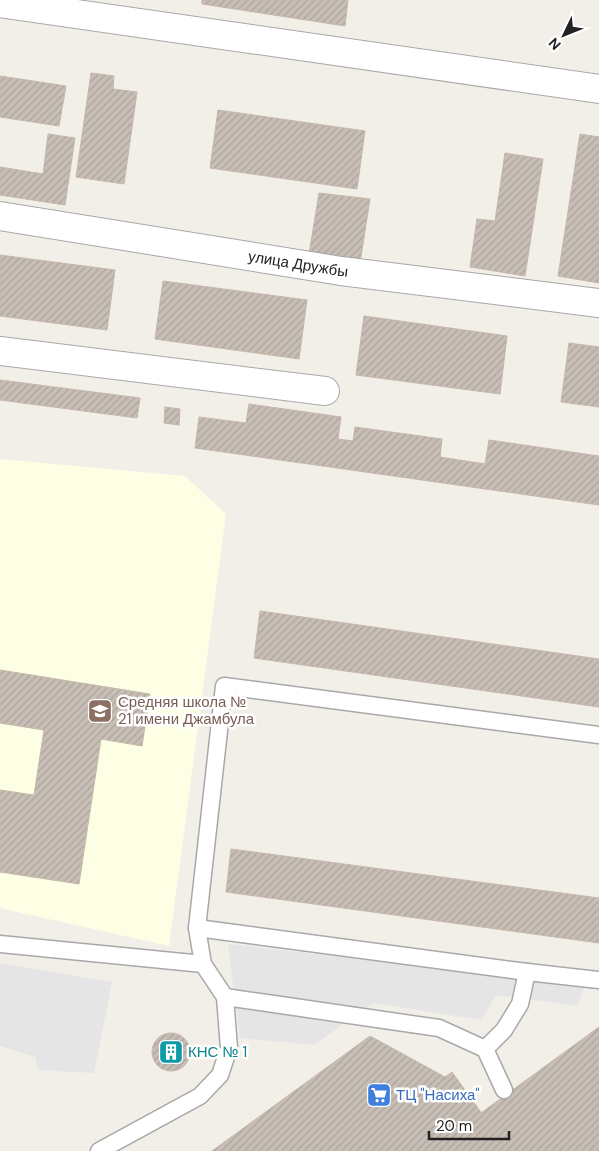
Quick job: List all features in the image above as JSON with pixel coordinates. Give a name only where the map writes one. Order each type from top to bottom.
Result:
[{"type":"street","points":[[0,3],[599,89]]},
{"type":"street","name":"улица Дружбы","points":[[0,216],[341,271],[599,303]]},
{"type":"street","points":[[0,351],[325,391]]},
{"type":"lane","points":[[100,1151],[200,1096],[220,1075],[229,1048],[225,997],[204,964],[197,928],[224,686],[599,735]]},
{"type":"lane","points":[[197,928],[599,980]]},
{"type":"lane","points":[[0,944],[204,964]]},
{"type":"lane","points":[[485,1049],[504,1030],[520,1004],[528,972]]},
{"type":"lane","points":[[225,997],[439,1028],[485,1049],[504,1090]]},
{"type":"shaded area","name":"Средняя школа № 21 имени Джамбула","points":[[0,459],[185,476],[226,514],[169,946],[0,908]]},
{"type":"shaded area","points":[[228,944],[585,985],[578,1006],[496,995],[481,1020],[373,1003],[314,1045],[240,1038]]},
{"type":"shaded area","points":[[0,963],[112,982],[94,1073],[38,1070],[35,1057],[0,1046]]},
{"type":"building","points":[[202,0],[348,0],[345,26],[202,4]]},
{"type":"building","points":[[91,73],[114,76],[113,89],[137,92],[124,184],[76,177]]},
{"type":"building","points":[[0,76],[66,86],[59,126],[0,117]]},
{"type":"building","points":[[218,110],[365,131],[357,189],[210,168]]},
{"type":"building","points":[[48,134],[75,138],[65,205],[0,195],[0,167],[43,174]]},
{"type":"building","points":[[580,134],[599,137],[599,283],[558,276]]},
{"type":"building","points":[[505,153],[543,159],[525,276],[470,267],[477,219],[495,221]]},
{"type":"building","points":[[319,193],[370,199],[360,263],[309,254]]},
{"type":"building","points":[[0,255],[115,270],[107,330],[0,316]]},
{"type":"building","points":[[163,281],[307,300],[299,359],[155,339]]},
{"type":"building","points":[[364,316],[507,336],[500,394],[356,375]]},
{"type":"building","points":[[569,343],[599,347],[599,407],[561,402]]},
{"type":"building","points":[[0,380],[140,398],[137,418],[0,400]]},
{"type":"building","points":[[249,404],[341,417],[338,439],[353,441],[355,427],[442,439],[440,457],[485,464],[489,440],[599,456],[599,505],[195,448],[199,417],[246,423]]},
{"type":"building","points":[[165,407],[180,409],[179,425],[164,423]]},
{"type":"building","points":[[260,611],[599,659],[599,707],[254,658]]},
{"type":"building","points":[[0,670],[150,694],[142,746],[101,739],[79,884],[0,872],[0,790],[34,795],[44,730],[0,723]]},
{"type":"building","points":[[231,849],[599,898],[599,943],[226,892]]},
{"type":"building","points":[[599,1027],[599,1151],[509,1151],[481,1113]]},
{"type":"building","name":"КНС № 1","points":[[171,1033],[178,1034],[184,1039],[189,1045],[189,1059],[184,1065],[178,1070],[171,1071],[164,1070],[158,1065],[153,1059],[152,1052],[153,1045],[158,1039],[164,1034]]},
{"type":"building","name":"ТЦ \"Насиха\"","points":[[370,1036],[445,1077],[452,1072],[509,1151],[212,1151]]},
{"type":"place","name":"Средняя школа № 21 имени Джамбула","points":[[100,711]]},
{"type":"place","name":"КНС № 1","points":[[171,1052]]},
{"type":"place","name":"ТЦ \"Насиха\"","points":[[379,1095]]}]
